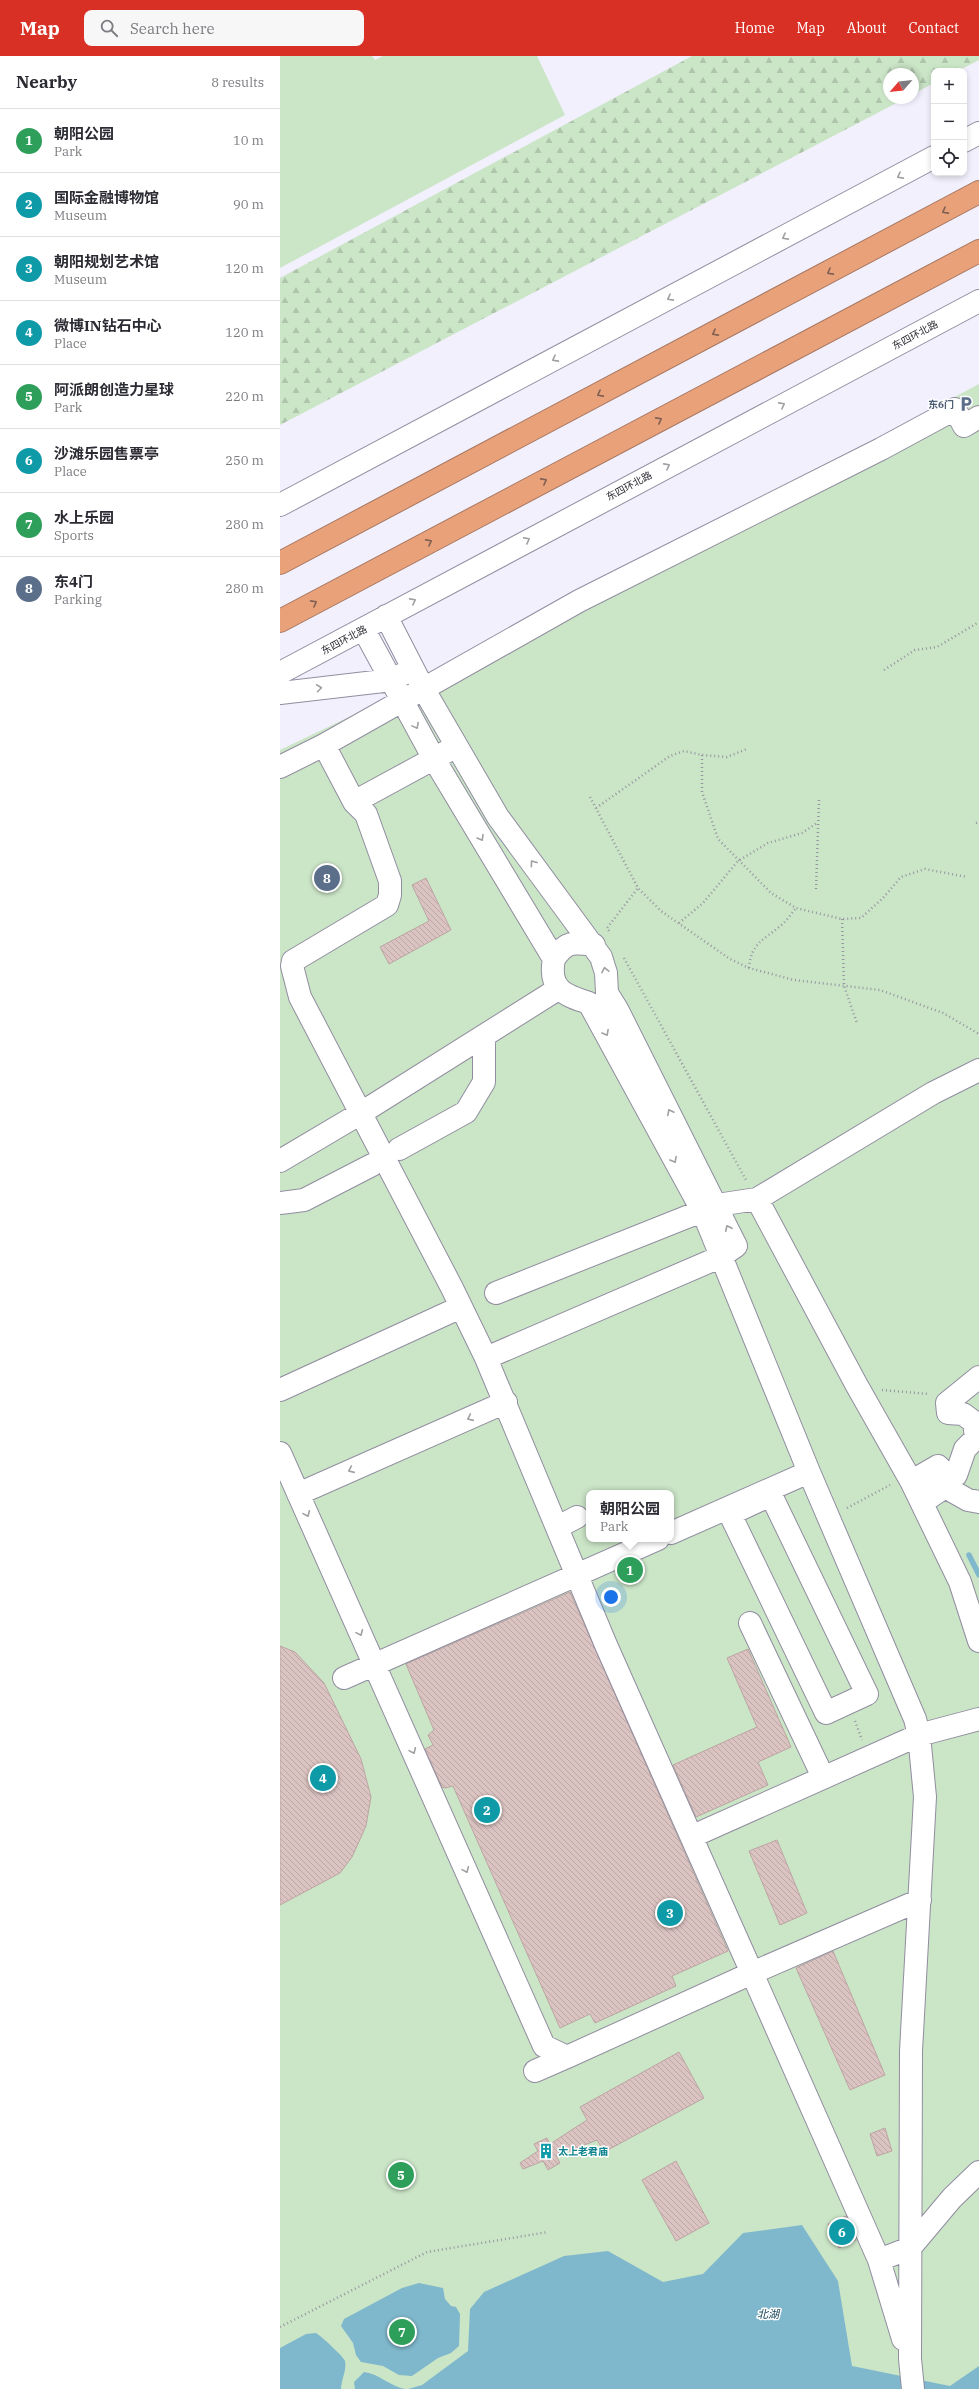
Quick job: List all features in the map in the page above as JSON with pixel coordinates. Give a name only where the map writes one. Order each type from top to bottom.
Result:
[{"type":"highway","points":[[280,563],[979,192]]},
{"type":"highway","points":[[280,621],[979,251]]},
{"type":"street","points":[[966,140],[979,133]]},
{"type":"street","points":[[280,505],[931,159]]},
{"type":"street","name":"东四环北路","points":[[280,673],[364,630],[386,616],[979,301]]},
{"type":"street","points":[[280,767],[324,745],[603,588],[881,449],[955,409],[964,426],[979,417]]},
{"type":"street","points":[[386,616],[423,688],[460,745],[498,816],[602,940],[601,957],[606,973],[598,998],[710,1209],[720,1257],[809,1472],[915,1719],[919,1734],[925,1797],[911,2051],[910,2359],[913,2389]]},
{"type":"street","points":[[364,630],[434,759],[554,959]]},
{"type":"street","points":[[280,693],[392,680],[413,669]]},
{"type":"street","points":[[324,745],[354,802],[366,814],[390,881],[390,895],[387,906],[293,961],[292,966],[300,997],[308,1016],[361,1113],[461,1307],[506,1402],[558,1527],[576,1575],[693,1836],[879,2260],[910,2359]]},
{"type":"street","points":[[354,802],[460,745]]},
{"type":"street","points":[[598,998],[571,997],[558,989],[552,972],[554,959],[562,948],[575,942],[602,940]]},
{"type":"street","points":[[280,1160],[361,1113],[558,989]]},
{"type":"street","points":[[399,1149],[466,1112],[484,1082],[484,1036]]},
{"type":"street","points":[[496,1293],[710,1209],[757,1199],[933,1093],[979,1070]]},
{"type":"street","points":[[280,1203],[304,1200],[372,1165]]},
{"type":"street","points":[[757,1199],[856,1384],[906,1473],[960,1582],[979,1641]]},
{"type":"street","points":[[486,1358],[720,1257]]},
{"type":"street","points":[[280,1390],[461,1307]]},
{"type":"street","points":[[979,1377],[947,1403],[948,1413],[963,1414],[974,1422],[976,1438],[965,1449],[956,1475],[946,1474],[938,1466],[919,1477],[930,1497],[945,1488],[968,1500],[979,1502]]},
{"type":"street","points":[[298,1494],[506,1402]]},
{"type":"street","points":[[280,1453],[544,2046],[567,2057]]},
{"type":"street","points":[[674,1532],[809,1472]]},
{"type":"street","points":[[771,1495],[867,1694],[848,1703],[826,1714],[730,1514],[771,1495]]},
{"type":"street","points":[[558,1527],[577,1517]]},
{"type":"street","points":[[344,1678],[651,1542]]},
{"type":"street","points":[[750,1623],[823,1777]]},
{"type":"street","points":[[693,1836],[919,1734],[979,1719]]},
{"type":"street","points":[[535,2071],[752,1973],[920,1900]]},
{"type":"street","points":[[879,2260],[910,2248],[952,2198],[979,2172]]},
{"type":"path","points":[[884,670],[916,650],[937,647],[979,622]]},
{"type":"path","points":[[596,808],[670,756],[684,750],[702,755],[727,757],[747,749]]},
{"type":"path","points":[[702,755],[702,792],[718,839],[771,893],[796,908],[842,919],[861,918],[901,877],[925,869],[967,877]]},
{"type":"path","points":[[590,797],[638,888],[661,911],[730,959],[749,968],[794,980],[880,990],[943,1013],[979,1034]]},
{"type":"path","points":[[816,889],[819,799]]},
{"type":"path","points":[[680,923],[703,903],[738,861],[768,843],[802,833],[818,823]]},
{"type":"path","points":[[602,940],[607,928],[638,888]]},
{"type":"path","points":[[749,968],[750,957],[759,942],[781,926],[796,908]]},
{"type":"path","points":[[842,919],[844,986],[857,1023]]},
{"type":"path","points":[[623,956],[757,1199]]},
{"type":"path","points":[[856,1384],[877,1390],[927,1394],[963,1391]]},
{"type":"path","points":[[829,1518],[888,1486],[906,1473]]},
{"type":"path","points":[[848,1703],[869,1757]]},
{"type":"path","points":[[280,2327],[427,2252],[548,2232]]},
{"type":"green space","points":[[280,56],[372,56],[375,60],[383,56],[537,56],[565,115],[280,268]]},
{"type":"green space","points":[[692,56],[979,56],[979,60],[964,68],[931,68],[931,85],[919,91],[919,68],[883,68],[883,104],[895,104],[280,425],[280,278]]},
{"type":"green space","points":[[979,384],[979,2389],[280,2389],[280,750],[399,693]]},
{"type":"water","name":"北湖","points":[[802,2225],[838,2281],[852,2366],[950,2386],[979,2366],[979,2389],[408,2389],[422,2385],[468,2351],[470,2309],[484,2292],[564,2256],[608,2251],[663,2282],[703,2274],[743,2233]]},
{"type":"water","points":[[419,2283],[443,2288],[445,2299],[451,2306],[456,2307],[460,2314],[459,2346],[451,2353],[438,2358],[412,2376],[399,2375],[383,2366],[361,2362],[356,2355],[353,2343],[341,2326],[344,2319],[402,2288]]},
{"type":"water","points":[[316,2333],[341,2355],[345,2361],[341,2389],[280,2389],[280,2348],[306,2334]]},
{"type":"water","points":[[364,2372],[375,2375],[405,2389],[355,2389],[354,2382]]},
{"type":"building","points":[[426,878],[451,930],[389,964],[380,947],[429,921],[412,885]]},
{"type":"building","points":[[570,1592],[728,1951],[672,1976],[676,1986],[595,2023],[590,2014],[560,2028],[453,1786],[445,1788],[442,1787],[425,1749],[433,1745],[428,1735],[434,1730],[406,1664]]},
{"type":"building","points":[[280,1646],[295,1652],[324,1683],[361,1759],[371,1797],[366,1826],[352,1857],[340,1873],[280,1905]]},
{"type":"building","points":[[748,1649],[791,1747],[758,1762],[768,1785],[696,1817],[673,1765],[757,1727],[727,1658]]},
{"type":"building","points":[[777,1840],[807,1913],[780,1925],[749,1851]]},
{"type":"building","points":[[833,1951],[885,2075],[850,2090],[796,1968]]},
{"type":"building","points":[[679,2052],[704,2098],[604,2152],[597,2140],[556,2156],[560,2163],[548,2170],[543,2161],[523,2169],[520,2163],[538,2151],[534,2144],[547,2138],[550,2144],[587,2120],[580,2107]]},
{"type":"building","points":[[885,2128],[892,2151],[877,2156],[870,2134]]},
{"type":"building","points":[[676,2161],[709,2223],[676,2241],[642,2180]]},
{"type":"building","points":[[846,2216],[856,2240],[839,2248],[828,2224]]},
{"type":"waterway","points":[[969,1555],[979,1575]]},
{"type":"place","name":"东6门","points":[[966,404]]},
{"type":"place","name":"东4门","points":[[327,878]]},
{"type":"place","name":"朝阳公园","points":[[630,1570]]},
{"type":"place","name":"微博IN钻石中心","points":[[323,1778]]},
{"type":"place","name":"国际金融博物馆","points":[[487,1810]]},
{"type":"place","name":"朝阳规划艺术馆","points":[[670,1913]]},
{"type":"place","name":"太上老君庙","points":[[546,2151]]},
{"type":"place","name":"阿派朗创造力星球","points":[[401,2175]]},
{"type":"place","name":"沙滩乐园售票亭","points":[[842,2232]]},
{"type":"place","name":"水上乐园","points":[[402,2332]]}]
